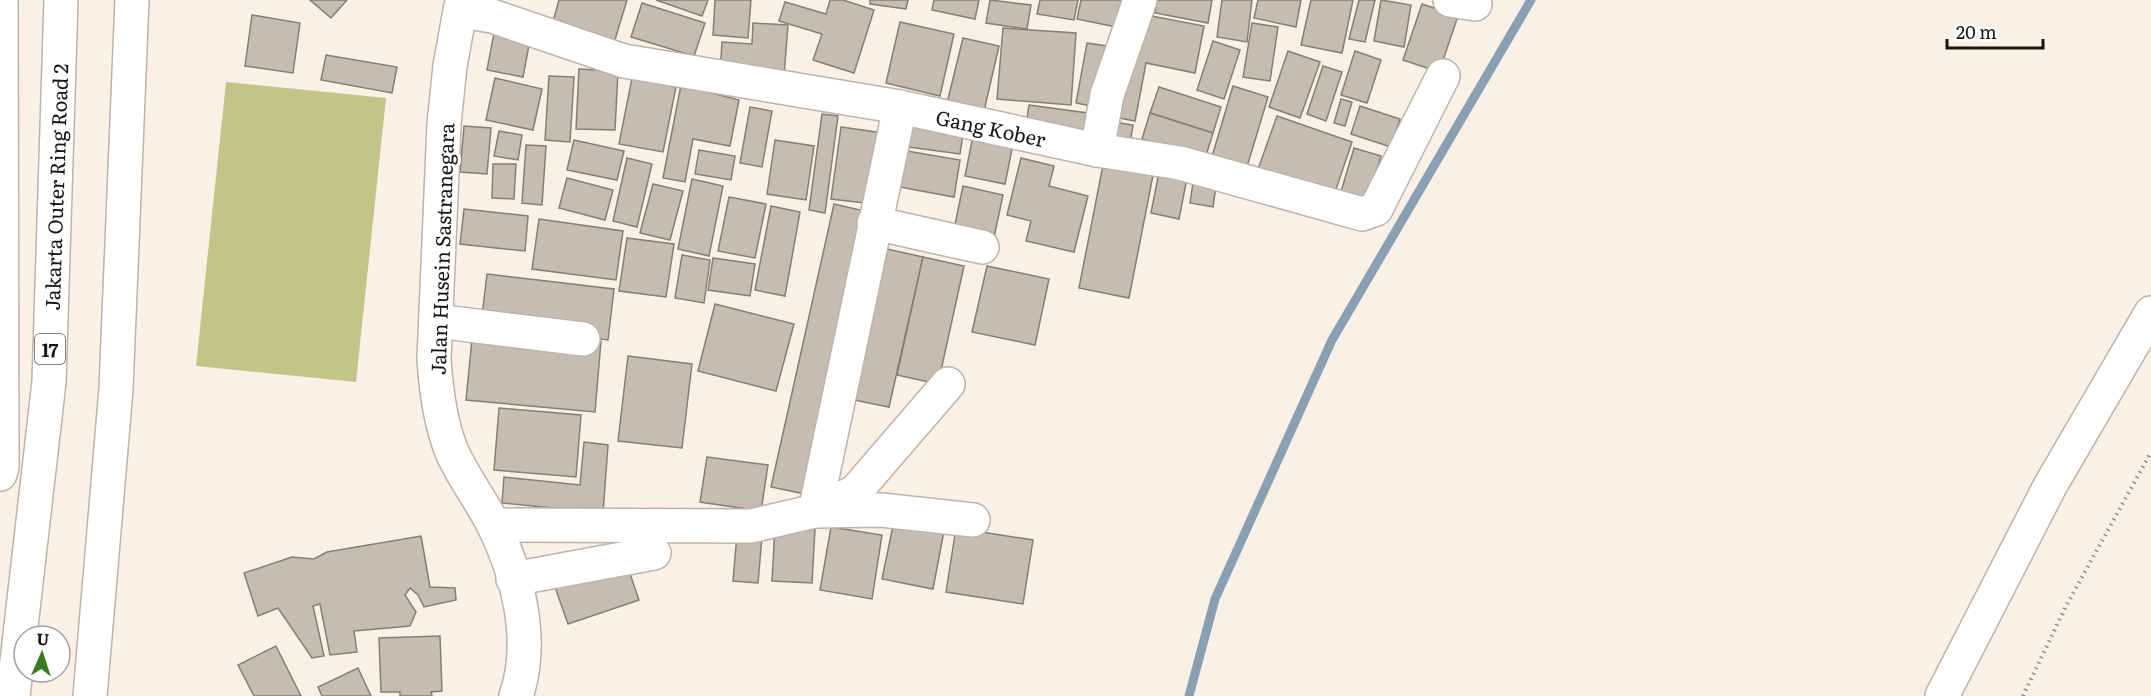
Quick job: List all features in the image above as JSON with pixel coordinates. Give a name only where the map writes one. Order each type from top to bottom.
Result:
[{"type":"main road","points":[[0,474],[2,467],[1,0]]},
{"type":"main road","name":"Jakarta Outer Ring Road 2","points":[[13,696],[49,382],[61,0]]},
{"type":"main road","points":[[90,696],[116,389],[132,0]]},
{"type":"main road","points":[[1097,150],[1107,96],[1140,0]]},
{"type":"main road","name":"Gang Kober","points":[[461,6],[624,61],[900,107],[1097,150],[1180,163],[1362,214],[1376,209],[1443,76]]},
{"type":"main road","name":"Jalan Husein Sastranegara","points":[[461,6],[450,66],[444,124],[435,381],[452,453],[494,525],[513,579],[522,614],[524,639],[524,662],[516,696]]},
{"type":"main road","points":[[815,511],[900,107]]},
{"type":"main road","points":[[874,223],[982,247]]},
{"type":"main road","points":[[1942,696],[2050,486],[2151,313]]},
{"type":"main road","points":[[436,321],[583,339]]},
{"type":"main road","points":[[494,525],[752,526],[815,511],[855,492],[948,384]]},
{"type":"main road","points":[[815,511],[881,510],[973,520]]},
{"type":"main road","points":[[513,579],[654,553]]},
{"type":"path","points":[[2023,696],[2065,608],[2151,453]]},
{"type":"green space","points":[[226,82],[386,98],[356,382],[196,366]]},
{"type":"building","points":[[310,0],[347,0],[331,18]]},
{"type":"building","points":[[559,0],[627,0],[614,43],[552,25]]},
{"type":"building","points":[[656,0],[708,0],[702,16]]},
{"type":"building","points":[[715,0],[751,0],[748,38],[713,35]]},
{"type":"building","points":[[830,0],[843,0],[874,10],[854,73],[813,60],[822,34],[779,21],[785,2],[826,14]]},
{"type":"building","points":[[870,0],[908,0],[906,9],[870,4]]},
{"type":"building","points":[[934,0],[979,0],[975,19],[932,10]]},
{"type":"building","points":[[990,0],[1031,5],[1027,29],[986,23]]},
{"type":"building","points":[[1040,0],[1078,0],[1074,20],[1037,14]]},
{"type":"building","points":[[1081,0],[1131,0],[1126,29],[1077,19]]},
{"type":"building","points":[[1157,0],[1212,0],[1208,23],[1155,13]]},
{"type":"building","points":[[1222,0],[1252,0],[1247,42],[1217,37]]},
{"type":"building","points":[[1258,0],[1301,0],[1296,27],[1254,18]]},
{"type":"building","points":[[1311,0],[1353,0],[1342,53],[1301,45]]},
{"type":"building","points":[[1359,0],[1375,0],[1365,42],[1349,39]]},
{"type":"building","points":[[1381,0],[1411,5],[1404,47],[1374,41]]},
{"type":"building","points":[[642,3],[705,23],[694,56],[631,37]]},
{"type":"building","points":[[1422,4],[1458,16],[1439,72],[1403,60]]},
{"type":"building","points":[[1141,14],[1204,26],[1195,73],[1146,63],[1135,121],[1114,117]]},
{"type":"building","points":[[252,15],[300,23],[293,73],[245,66]]},
{"type":"building","points":[[900,22],[954,34],[940,96],[886,83]]},
{"type":"building","points":[[753,23],[788,25],[784,76],[720,72],[722,42],[752,44]]},
{"type":"building","points":[[1252,23],[1278,27],[1270,81],[1243,77]]},
{"type":"building","points":[[495,28],[531,34],[523,77],[487,70]]},
{"type":"building","points":[[1003,28],[1076,33],[1071,105],[997,99]]},
{"type":"building","points":[[963,38],[999,46],[984,111],[947,103]]},
{"type":"building","points":[[1213,41],[1240,50],[1224,99],[1197,90]]},
{"type":"building","points":[[1087,43],[1107,46],[1096,107],[1076,103]]},
{"type":"building","points":[[1288,51],[1320,62],[1300,118],[1269,107]]},
{"type":"building","points":[[1355,51],[1381,60],[1367,103],[1341,95]]},
{"type":"building","points":[[326,55],[397,67],[392,93],[321,80]]},
{"type":"building","points":[[1323,66],[1342,72],[1326,121],[1307,114]]},
{"type":"building","points":[[579,69],[618,71],[615,130],[576,129]]},
{"type":"building","points":[[549,76],[574,77],[570,142],[545,140]]},
{"type":"building","points":[[495,78],[542,89],[533,130],[486,120]]},
{"type":"building","points":[[632,78],[676,87],[663,152],[619,144]]},
{"type":"building","points":[[681,85],[739,100],[730,146],[693,139],[685,182],[663,178]]},
{"type":"building","points":[[1233,86],[1268,97],[1246,170],[1211,160]]},
{"type":"building","points":[[1159,87],[1221,107],[1213,133],[1150,113]]},
{"type":"building","points":[[1341,99],[1352,102],[1345,126],[1334,123]]},
{"type":"building","points":[[1029,105],[1095,114],[1091,140],[1025,130]]},
{"type":"building","points":[[1360,106],[1400,119],[1391,147],[1351,134]]},
{"type":"building","points":[[750,107],[772,111],[762,167],[740,163]]},
{"type":"building","points":[[1150,113],[1213,133],[1205,159],[1142,139]]},
{"type":"building","points":[[822,114],[838,116],[825,213],[809,210]]},
{"type":"building","points":[[1277,116],[1352,142],[1332,201],[1256,175]]},
{"type":"building","points":[[898,118],[964,128],[960,154],[894,145]]},
{"type":"building","points":[[1114,122],[1133,125],[1130,144],[1110,141]]},
{"type":"building","points":[[464,126],[491,128],[487,174],[460,172]]},
{"type":"building","points":[[841,127],[883,133],[873,204],[831,199]]},
{"type":"building","points":[[499,131],[522,135],[518,160],[494,156]]},
{"type":"building","points":[[973,136],[1013,144],[1005,184],[965,176]]},
{"type":"building","points":[[574,140],[624,151],[617,180],[567,170]]},
{"type":"building","points":[[775,140],[814,146],[806,200],[767,194]]},
{"type":"building","points":[[526,145],[546,146],[542,205],[522,203]]},
{"type":"building","points":[[1354,148],[1381,156],[1367,203],[1340,195]]},
{"type":"building","points":[[699,150],[735,156],[731,180],[695,174]]},
{"type":"building","points":[[901,150],[960,160],[954,197],[894,186]]},
{"type":"building","points":[[627,158],[652,164],[637,227],[613,221]]},
{"type":"building","points":[[1021,158],[1054,166],[1049,186],[1088,196],[1074,252],[1026,241],[1031,221],[1007,215]]},
{"type":"building","points":[[1104,160],[1154,170],[1129,298],[1079,288]]},
{"type":"building","points":[[493,164],[516,164],[514,199],[492,198]]},
{"type":"building","points":[[1160,167],[1188,173],[1179,219],[1151,213]]},
{"type":"building","points":[[1194,176],[1217,179],[1213,207],[1190,203]]},
{"type":"building","points":[[567,178],[613,190],[605,220],[559,208]]},
{"type":"building","points":[[692,179],[723,186],[709,256],[678,249]]},
{"type":"building","points":[[653,184],[683,191],[670,240],[640,233]]},
{"type":"building","points":[[963,186],[1003,195],[993,242],[953,234]]},
{"type":"building","points":[[729,197],[766,204],[755,258],[718,251]]},
{"type":"building","points":[[834,204],[873,213],[810,495],[771,487]]},
{"type":"building","points":[[771,206],[800,212],[785,296],[755,290]]},
{"type":"building","points":[[464,209],[528,216],[525,251],[460,244]]},
{"type":"building","points":[[539,219],[623,231],[616,280],[532,269]]},
{"type":"building","points":[[627,238],[674,244],[666,297],[619,291]]},
{"type":"building","points":[[887,249],[923,257],[889,407],[854,400]]},
{"type":"building","points":[[682,255],[710,260],[704,303],[675,298]]},
{"type":"building","points":[[923,257],[964,266],[938,384],[897,375]]},
{"type":"building","points":[[713,258],[755,264],[750,296],[708,290]]},
{"type":"building","points":[[987,266],[1049,279],[1035,345],[972,332]]},
{"type":"building","points":[[487,274],[614,289],[608,340],[481,324]]},
{"type":"building","points":[[715,304],[794,324],[776,391],[698,371]]},
{"type":"building","points":[[473,329],[601,341],[595,412],[466,400]]},
{"type":"building","points":[[628,356],[692,364],[682,448],[618,441]]},
{"type":"building","points":[[499,408],[581,415],[576,477],[494,470]]},
{"type":"building","points":[[584,442],[608,445],[603,513],[502,503],[504,477],[580,485]]},
{"type":"building","points":[[707,457],[768,465],[761,511],[700,502]]},
{"type":"building","points":[[894,521],[944,531],[933,589],[882,579]]},
{"type":"building","points":[[775,527],[815,529],[812,583],[772,581]]},
{"type":"building","points":[[831,527],[882,535],[872,599],[820,590]]},
{"type":"building","points":[[956,528],[1033,540],[1023,604],[946,592]]},
{"type":"building","points":[[737,534],[762,536],[758,583],[733,581]]},
{"type":"building","points":[[421,536],[430,587],[455,588],[456,600],[424,607],[418,595],[410,588],[405,595],[416,612],[410,626],[354,631],[357,652],[330,655],[320,604],[313,606],[324,656],[312,658],[278,608],[258,616],[244,573],[292,557],[314,559],[327,552]]},
{"type":"building","points":[[626,562],[639,600],[568,624],[555,587]]},
{"type":"building","points":[[440,636],[442,691],[431,692],[432,696],[400,696],[400,692],[381,692],[379,638]]},
{"type":"building","points":[[276,646],[301,696],[254,696],[238,665]]},
{"type":"building","points":[[358,668],[371,696],[322,696],[318,687]]},
{"type":"waterway","points":[[1189,696],[1215,599],[1332,340],[1531,0]]}]
